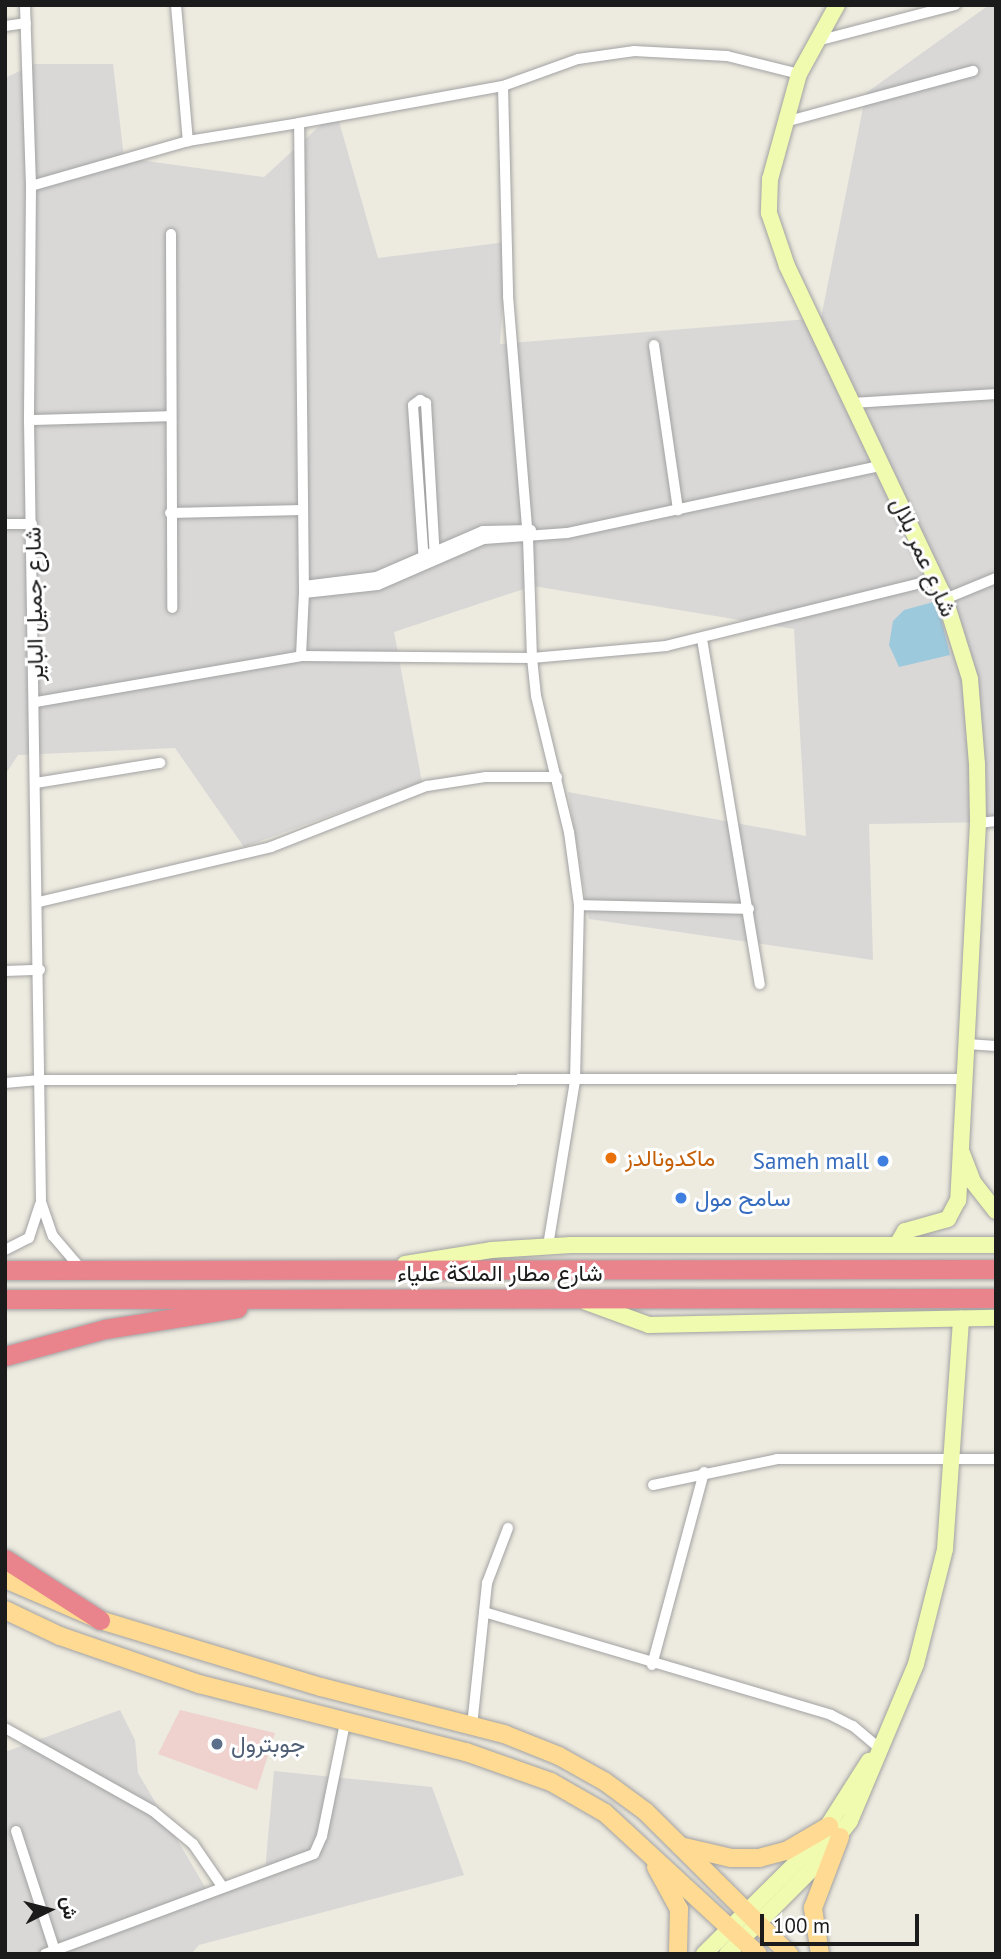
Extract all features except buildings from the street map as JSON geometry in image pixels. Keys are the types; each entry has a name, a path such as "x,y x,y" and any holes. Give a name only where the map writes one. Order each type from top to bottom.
{"highway":[{"name":"شارع مطار الملكة علياء","path":"5,1270 996,1269"},
{"name":"شارع مطار الملكة علياء","path":"5,1299 570,1297 886,1309 996,1298"},
{"path":"5,1356 132,1324 307,1298"},
{"path":"5,1559 100,1620"}],"main road":[{"path":"5,1579 100,1620 321,1687 532,1744 582,1767 646,1812 679,1845 744,1927 758,1954"},
{"path":"5,1610 60,1636 199,1684 466,1752 551,1782 605,1813 744,1927 789,1954"},
{"path":"679,1845 731,1858 759,1858 786,1851 834,1832"},
{"path":"820,1954 813,1908 834,1832"},
{"path":"646,1849 679,1909 678,1954"}],"street":[{"name":"شارع جميل الباير","path":"5,1250 29,1238 41,1202 36,702 29,420 31,186 24,5"},
{"path":"176,5 188,141"},
{"name":"شارع عمر بلال","path":"836,5 799,74 770,178 769,213 787,266 945,599 970,679 978,822 966,1079 955,1211 944,1222 905,1231 898,1243"},
{"path":"817,41 955,5"},
{"path":"5,26 26,23"},
{"path":"31,186 188,141 503,86 578,59 635,51 727,56 799,74"},
{"path":"785,122 973,71"},
{"path":"503,86 508,296 528,533 531,658 536,696 557,777 579,905 576,1081 548,1246"},
{"path":"299,123 304,590 301,656"},
{"path":"171,234 172,608"},
{"path":"654,345 678,510"},
{"path":"853,403 996,394"},
{"path":"424,559 414,405 421,400 426,403 435,554"},
{"path":"29,420 172,416"},
{"path":"415,428 428,426"},
{"path":"304,590 376,578 484,538 544,534 678,510 883,465"},
{"path":"170,513 303,510"},
{"path":"5,524 32,524"},
{"path":"945,599 996,578"},
{"path":"36,702 301,656 531,658 702,639 937,579"},
{"path":"702,639 750,909 760,984"},
{"path":"36,783 160,763"},
{"path":"39,902 271,847 427,786 486,777 557,777"},
{"path":"978,822 996,821"},
{"path":"579,905 750,909"},
{"path":"5,971 40,970"},
{"path":"967,1044 996,1046"},
{"path":"5,1083 41,1080 966,1079"},
{"name":"شارع عمر بلال","path":"961,1147 968,1174 996,1211"},
{"name":"شارع جميل الباير","path":"41,1202 53,1236 82,1270"},
{"path":"383,1269 455,1255 548,1246 898,1243 996,1245"},
{"path":"570,1297 649,1325 886,1309 961,1319 996,1318"},
{"path":"727,1954 744,1927 860,1804 916,1664 938,1588 952,1462 961,1319"},
{"path":"653,1485 777,1458 952,1462 996,1459"},
{"path":"652,1665 704,1472"},
{"path":"471,1726 490,1568 508,1528"},
{"path":"484,1612 652,1665 831,1715 853,1726 880,1749"},
{"path":"16,1831 50,1952 314,1854 322,1836 345,1723"},
{"path":"5,1728 153,1811 193,1844 222,1886"},
{"path":"704,1954 744,1927"}],"shaded area":[{"path":"989,5 996,5 996,822 869,824 873,960 589,919 568,792 806,836 794,629 533,586 394,632 422,782 244,847 175,748 18,755 5,775 5,78 35,64 113,64 124,158 264,177 336,111 378,258 507,242 500,344 821,318 866,93"},
{"path":"120,1710 135,1740 138,1773 208,1892 265,1871 274,1771 432,1787 464,1875 199,1945 191,1954 5,1954 5,1752"},
{"name":"جوبترول","path":"180,1710 275,1733 257,1790 158,1754"}],"water":[{"path":"937,601 950,655 899,667 889,645 893,621 904,610"}],"place":[{"name":"ماكدونالدز","path":"611,1158"},
{"name":"Sameh mall","path":"883,1161"},
{"name":"سامح مول","path":"681,1198"},
{"name":"جوبترول","path":"217,1744"}]}
